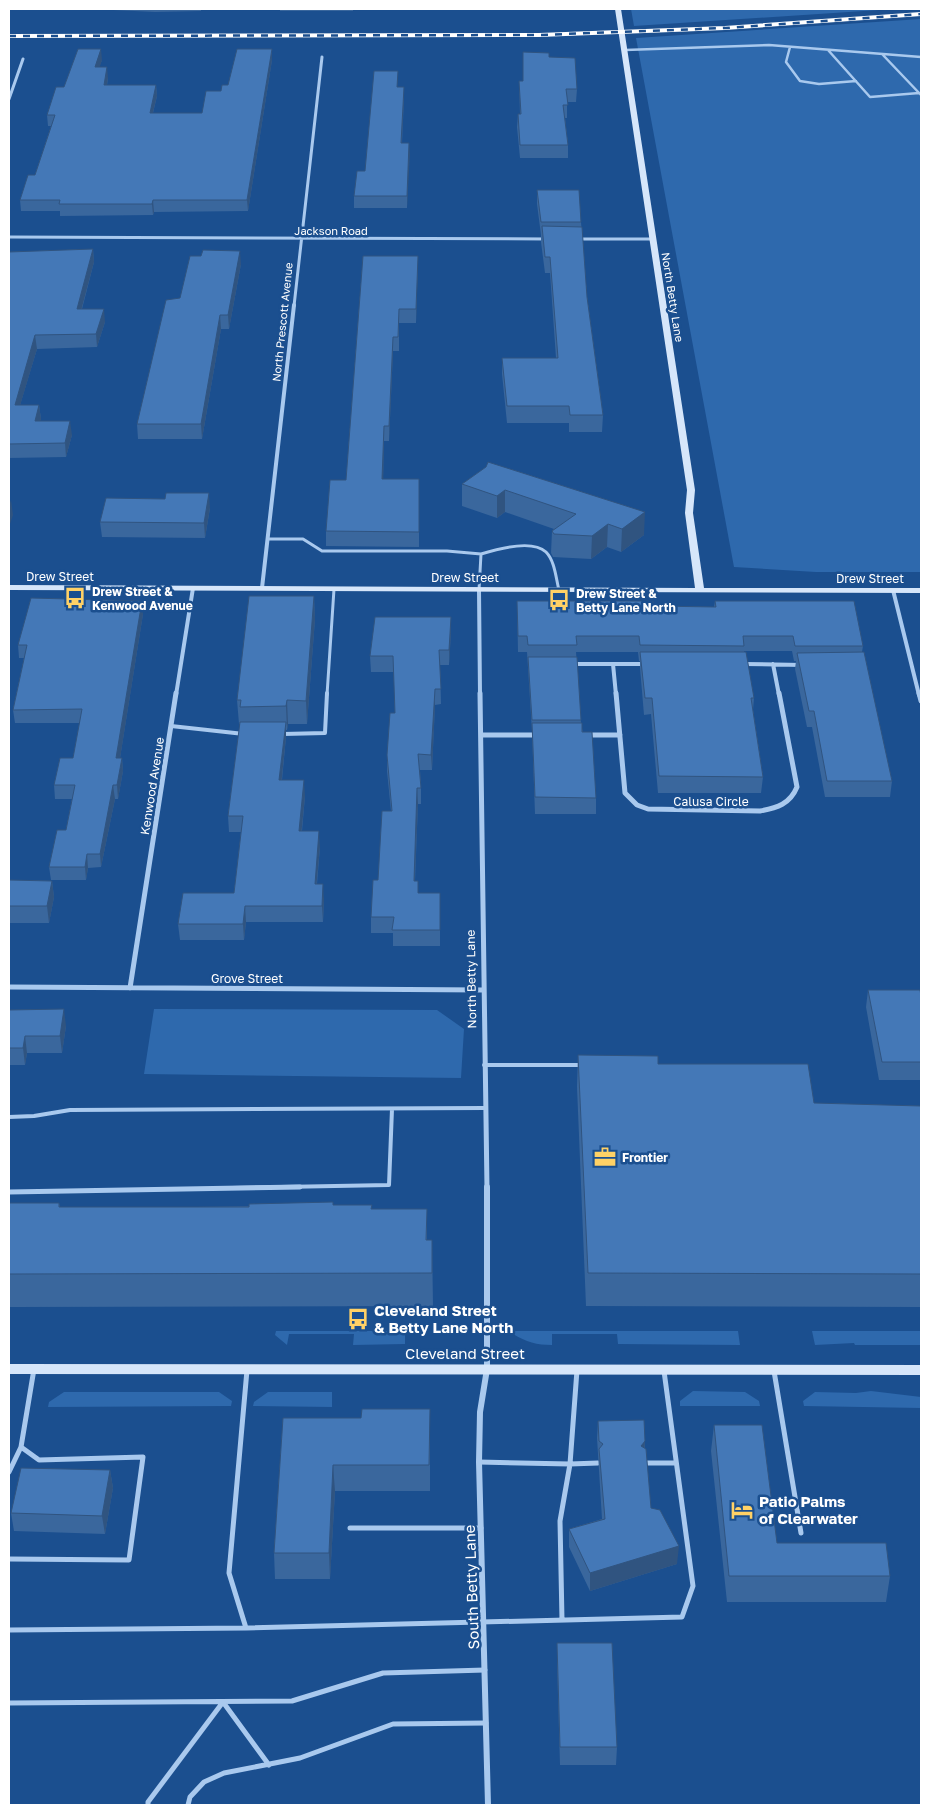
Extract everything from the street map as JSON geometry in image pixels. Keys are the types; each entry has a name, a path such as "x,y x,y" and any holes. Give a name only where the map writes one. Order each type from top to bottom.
{"street":[{"name":"North Betty Lane","path":"618,9 691,490 689,513 700,590"},
{"name":"North Prescott Avenue","path":"262,588 300,238 322,57"},
{"path":"9,99 23,59"},
{"name":"Jackson Road","path":"9,237 554,239"},
{"path":"573,239 653,239"},
{"name":"Drew Street","path":"9,588 921,590"},
{"name":"Kenwood Avenue","path":"130,988 193,588"},
{"name":"North Betty Lane","path":"479,590 488,1300 487,1369"},
{"path":"893,590 921,701"},
{"path":"564,664 653,664"},
{"name":"Calusa Circle","path":"613,664 625,793 637,804 648,809 760,811 780,806 794,797 796,787 773,664"},
{"path":"733,664 812,664"},
{"path":"481,735 546,735"},
{"path":"582,735 620,735"},
{"name":"Grove Street","path":"9,987 484,990"},
{"name":"Cleveland Street","path":"9,1369 921,1370"},
{"name":"South Betty Lane","path":"487,1369 480,1406 479,1462 485,1621 488,1805"}],"lane":[{"path":"625,50 740,45 921,57"},
{"path":"790,47 786,62 800,81 819,84 856,81"},
{"path":"828,50 870,96 920,94"},
{"path":"882,54 920,94"},
{"path":"268,539 303,539 311,542 322,551 447,551 481,554 504,546 534,547 546,552 552,563 559,590"},
{"path":"479,590 481,554"},
{"path":"275,735 325,733 334,589"},
{"path":"171,726 245,734"},
{"path":"484,1065 584,1065"},
{"path":"9,1117 34,1116 70,1110 218,1111 485,1108"},
{"path":"9,1192 389,1185 392,1109"},
{"path":"9,1472 21,1447 34,1370"},
{"path":"246,1628 229,1573 247,1370"},
{"path":"562,1620 560,1521 570,1464 577,1370"},
{"path":"9,1630 246,1628 682,1617 693,1586 664,1371"},
{"path":"774,1371 801,1533"},
{"path":"9,1559 130,1560 143,1457 38,1460 21,1447"},
{"path":"479,1462 598,1463"},
{"path":"644,1463 676,1463"},
{"path":"350,1528 481,1528"},
{"path":"9,1703 292,1701 383,1673 486,1670"},
{"path":"223,1702 269,1765"},
{"path":"148,1805 148,1802 223,1702"},
{"path":"188,1805 190,1798 204,1782 224,1773 300,1758 393,1724 486,1723"}],"shaded area":[{"path":"631,9 894,9 634,26"},
{"path":"921,19 921,572 816,572 734,567 636,38"},
{"path":"154,1009 437,1010 464,1029 461,1078 144,1074"},
{"path":"276,1331 403,1331 405,1332 405,1344 353,1345 354,1334 289,1334 287,1345 275,1335"},
{"path":"515,1331 738,1331 740,1345 618,1344 617,1334 552,1334 552,1345 547,1345 522,1339 513,1334"},
{"path":"812,1331 921,1331 921,1345 855,1345 854,1343 815,1345"},
{"path":"693,1391 745,1392 759,1401 760,1406 680,1406 680,1401"},
{"path":"871,1391 921,1397 921,1408 804,1406 803,1401 815,1392 856,1393"},
{"path":"64,1392 219,1392 232,1401 231,1406 48,1407 49,1402"},
{"path":"268,1392 332,1392 332,1407 253,1406 254,1402"}],"building":[{"path":"78,49 101,49 95,67 107,67 104,85 156,85 150,113 202,113 206,91 221,91 222,85 228,85 237,49 272,49 247,200 153,200 152,204 59,204 60,200 20,200 28,175 35,175 55,115 47,115 56,87 64,87"},
{"path":"523,52 549,53 549,57 575,58 577,89 566,89 568,105 563,105 568,145 520,145 518,114 521,114 519,81 523,81"},
{"path":"374,71 398,71 397,87 404,87 401,143 409,143 407,196 354,196 357,171 365,171"},
{"path":"537,190 579,190 581,222 541,222"},
{"path":"542,226 582,227 587,297 603,415 570,415 569,406 507,406 502,358 558,358 550,257 545,257"},
{"path":"93,249 77,309 104,309 96,334 35,335 15,405 39,405 35,421 70,421 65,443 9,444 9,252"},
{"path":"203,250 240,251 228,315 220,315 201,424 137,424 166,300 180,298 190,256 201,256"},
{"path":"363,256 418,256 416,309 399,309 398,337 393,337 389,426 384,426 382,479 419,479 419,532 326,531 330,480 346,480"},
{"path":"488,462 645,512 622,529 608,524 592,536 554,534 552,531 576,514 505,490 497,496 462,484 486,467"},
{"path":"166,493 209,493 204,523 100,522 106,498 165,499"},
{"path":"249,596 314,596 306,701 287,700 286,706 240,707 241,700 237,700"},
{"path":"31,598 142,601 116,758 122,758 117,785 113,785 100,854 87,854 85,867 49,867 57,830 66,830 75,785 54,785 60,758 73,758 82,709 13,710 27,645 18,645"},
{"path":"517,601 653,601 654,606 716,607 715,601 854,601 863,646 795,646 793,636 743,636 744,646 640,645 639,636 576,636 577,645 528,645 527,636 518,636"},
{"path":"375,617 451,617 449,650 439,650 441,689 435,689 431,755 418,754 421,788 417,788 414,881 418,881 418,893 440,893 440,930 392,930 394,917 371,917 373,880 378,880 382,811 392,811 387,755 390,713 395,713 393,656 370,656"},
{"path":"640,652 746,652 754,698 751,698 763,777 659,776 652,698 645,698"},
{"path":"864,652 892,781 827,781 814,711 809,711 797,653"},
{"path":"528,657 577,657 581,720 532,720"},
{"path":"240,722 286,722 279,780 304,780 299,831 319,831 315,884 323,884 322,906 245,906 243,924 178,924 183,893 234,893 243,816 228,816"},
{"path":"532,723 582,723 582,732 592,732 596,798 535,797"},
{"path":"9,880 52,881 47,906 9,906"},
{"path":"868,990 920,990 921,1062 882,1062"},
{"path":"64,1009 60,1036 25,1036 23,1048 9,1048 9,1010"},
{"path":"578,1055 658,1056 658,1064 808,1064 814,1103 921,1106 921,1274 588,1273"},
{"path":"333,1202 333,1205 372,1205 371,1209 427,1209 426,1240 432,1240 432,1273 9,1274 9,1203 59,1203 59,1207 249,1207 249,1204"},
{"path":"362,1409 430,1409 429,1465 333,1465 329,1553 274,1553 283,1418 361,1418"},
{"path":"644,1420 645,1441 641,1446 646,1449 651,1508 660,1510 679,1546 590,1573 569,1529 605,1519 599,1449 603,1444 599,1441 598,1421"},
{"path":"714,1425 762,1425 777,1543 886,1543 890,1576 729,1576"},
{"path":"21,1468 110,1470 102,1516 11,1513"},
{"path":"557,1643 612,1643 617,1747 560,1747"}],"railway":[{"path":"9,36 539,35 725,28 921,14"}],"place":[{"name":"Drew Street & Kenwood Avenue","path":"75,598"},
{"name":"Drew Street & Betty Lane North","path":"559,600"},
{"name":"Frontier","path":"605,1157"},
{"name":"Cleveland Street & Betty Lane North","path":"358,1319"},
{"name":"Patio Palms of Clearwater","path":"742,1510"}]}
